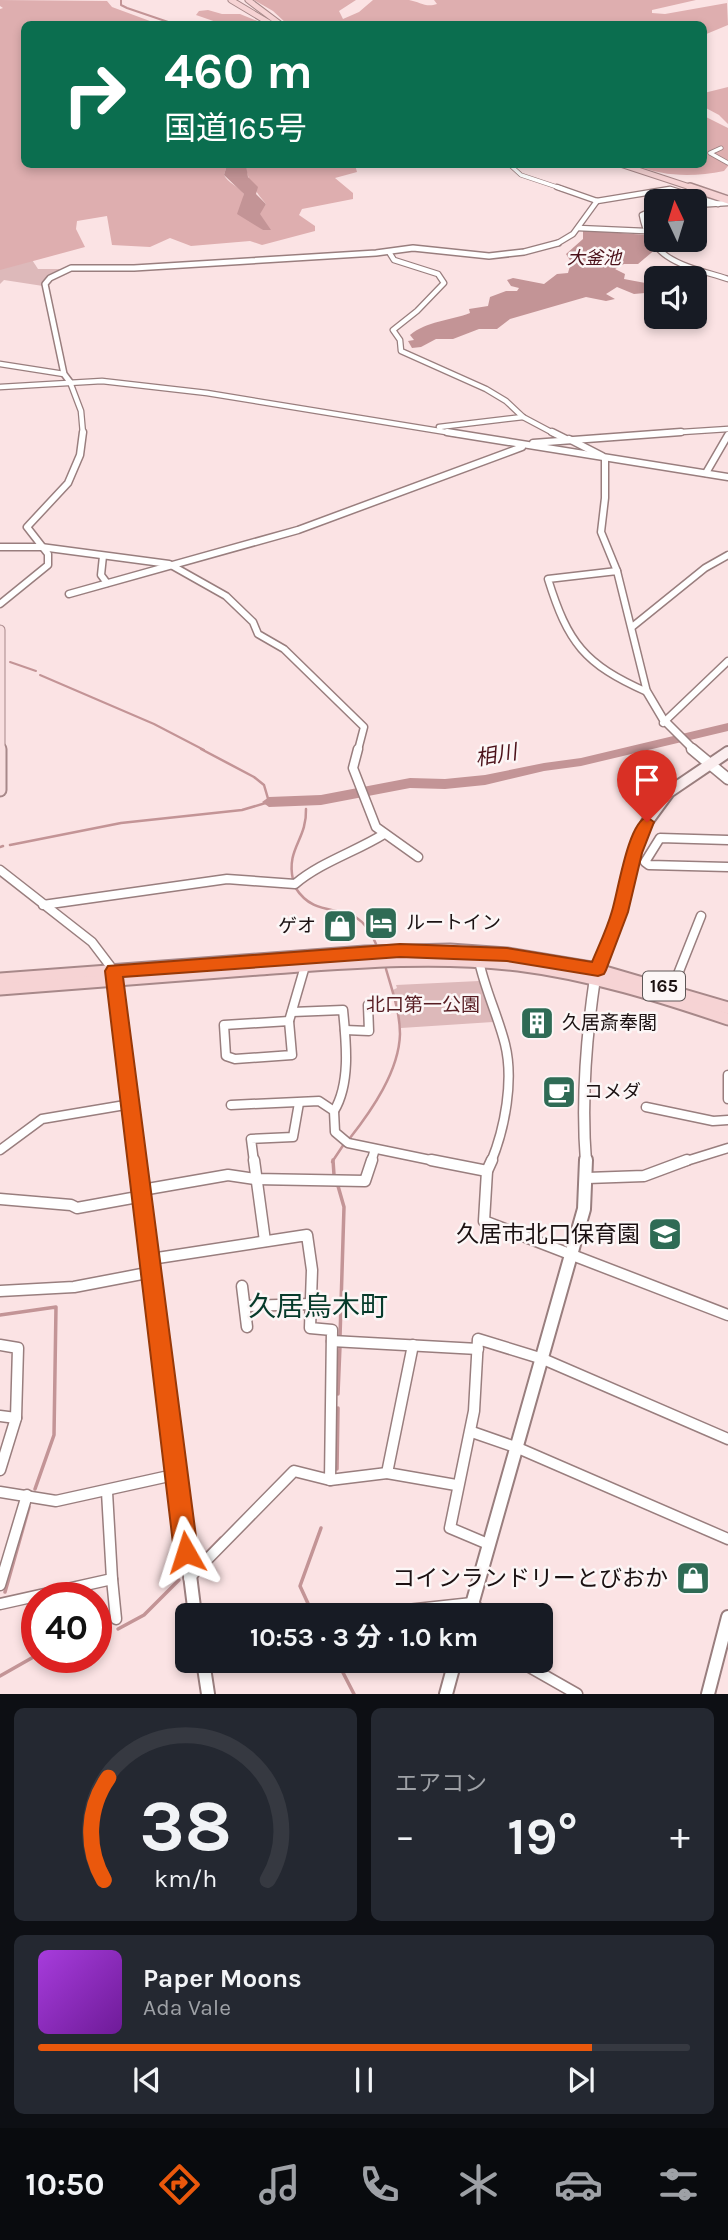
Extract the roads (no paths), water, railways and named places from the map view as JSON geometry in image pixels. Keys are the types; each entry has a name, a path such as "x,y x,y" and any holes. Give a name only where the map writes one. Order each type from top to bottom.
{"highway":[{"path":"231,0 266,21"},
{"path":"242,0 274,21"},
{"path":"248,0 275,21"},
{"path":"633,168 728,201"},
{"name":"165","path":"0,989 115,975 400,951 507,954 672,989 728,1009"},
{"name":"165","path":"0,979 384,960 479,961 597,974 728,1019"}],"main road":[{"path":"0,630 0,790"},
{"path":"597,974 620,912 634,853 647,822 669,792 728,752"}],"street":[{"path":"721,148 710,153 728,163"},
{"path":"513,168 518,174 597,201 673,189 718,204"},
{"path":"0,604 6,603 17,589 45,570 49,558 27,530 28,524 64,489 85,442 78,399 64,374 45,284 50,278 66,269 134,268 422,248 489,256 524,252 570,237 597,201"},
{"path":"707,204 728,201"},
{"path":"578,228 644,232"},
{"path":"389,251 394,260 438,274 444,283 417,311 394,328 401,351 486,389 506,401 523,417 605,458"},
{"path":"663,252 670,261 728,279"},
{"path":"0,365 64,374"},
{"path":"0,387 102,381 206,393 728,477"},
{"path":"418,428 456,427 523,417"},
{"path":"69,594 298,530 527,445 568,439 728,429"},
{"path":"706,473 728,435"},
{"path":"605,458 605,498 601,532 617,571 647,692 663,723 728,779"},
{"path":"0,547 41,547 171,565 226,596 253,622 258,634 284,649 364,727 353,768 376,827 418,857"},
{"path":"632,627 705,568 728,555"},
{"path":"103,556 101,575 107,583"},
{"path":"617,571 548,579 567,631 583,650 618,680 647,692"},
{"path":"663,723 694,692 700,682 728,661"},
{"path":"43,905 227,879 295,884 310,871 359,850 384,834"},
{"path":"728,839 660,838 645,862 649,865 728,867"},
{"path":"0,870 92,942 115,975 193,1603"},
{"path":"672,989 701,916"},
{"path":"479,961 486,992 505,1044 508,1068 504,1112 487,1171 484,1221 728,1315"},
{"path":"305,966 290,1016 292,1055 236,1059 226,1056 225,1025 290,1016 343,1010 345,1030 340,1104 334,1111 335,1132 338,1136 348,1143 487,1171"},
{"path":"472,1603 584,1209 587,1178 582,1110 589,1040 588,1024 597,974"},
{"path":"345,1030 369,1031 368,1005"},
{"path":"728,1075 728,1100"},
{"path":"232,1105 319,1101 334,1111"},
{"path":"265,1241 251,1139 293,1137 299,1103"},
{"path":"0,1150 42,1119 131,1104"},
{"path":"646,1107 713,1121 728,1120"},
{"path":"587,1178 650,1175 703,1154 728,1148"},
{"path":"0,1199 71,1205 76,1208 228,1175 256,1179 366,1181 375,1149"},
{"path":"0,1291 74,1287 152,1265 307,1235 312,1270 310,1328 332,1330 330,1480"},
{"path":"242,1286 247,1327"},
{"path":"244,1306 311,1304"},
{"path":"488,1544 450,1528 456,1485 472,1432 478,1339 542,1359 728,1438"},
{"path":"332,1341 478,1349"},
{"path":"0,1345 18,1348 16,1418 0,1470"},
{"path":"387,1473 413,1345"},
{"path":"0,1416 16,1418"},
{"path":"472,1432 518,1448 728,1539"},
{"path":"188,1578 294,1471 330,1480 387,1473 456,1485"},
{"path":"0,1492 56,1501 107,1492 178,1474"},
{"path":"107,1492 116,1619"},
{"path":"1,1578 27,1496"},
{"path":"0,1604 112,1579"},
{"path":"708,1694 728,1617"},
{"path":"205,1673 208,1694"},
{"path":"446,1694 452,1673"},
{"path":"540,1673 577,1694"}],"water":[{"path":"226,168 246,168 248,177 258,187 256,194 266,204 260,214 271,230 263,230 237,214 244,194 224,175"},
{"name":"大釜池","path":"583,230 644,235 644,252 652,252 638,264 624,264 615,269 625,274 624,279 644,283 644,293 634,294 617,287 606,294 615,299 606,301 586,297 510,319 497,329 479,329 453,339 436,339 421,347 412,348 408,341 414,340 410,335 417,330 470,313 469,309 488,306 490,297 506,291 517,291 519,288 511,286 507,280 513,278 544,284 557,274 568,273 571,262 566,254 583,239"}],"waterway":[{"path":"121,0 121,5 127,8 165,21"},
{"path":"10,662 36,671"},
{"path":"40,675 154,724 204,750"},
{"name":"相川","path":"269,802 321,800 410,783 445,784 485,780 581,762 728,727"},
{"path":"10,845 121,823 242,810 269,802 264,785 254,777 201,749"},
{"path":"293,880 292,860 303,829 306,809"},
{"path":"295,887 305,899 315,905 358,919 368,928 376,944"},
{"path":"350,1138 390,1076 398,1048 399,1018 386,969"},
{"path":"333,1160 344,1144"},
{"path":"333,1160 334,1175"},
{"path":"338,1186 344,1207 340,1337"},
{"path":"0,1315 56,1307 54,1435 35,1489"},
{"path":"338,1394 340,1346"},
{"path":"337,1469 338,1408"},
{"path":"5,1592 29,1507"},
{"path":"308,1603 300,1586 321,1528"},
{"path":"195,1565 221,1538"},
{"path":"118,1629 144,1615 179,1580"},
{"path":"0,1676 21,1664"},
{"path":"343,1673 354,1694"}],"place":[{"name":"ルートイン","path":"381,923"},
{"name":"ゲオ","path":"340,926"},
{"name":"久居斎奉閣","path":"537,1023"},
{"name":"コメダ","path":"559,1092"},
{"name":"久居市北口保育園","path":"665,1234"},
{"name":"コインランドリーとびおか","path":"693,1578"}],"district":[{"name":"久居烏木町","path":"318,1306"}],"park label":[{"name":"北口第一公園","path":"423,1005"}]}
